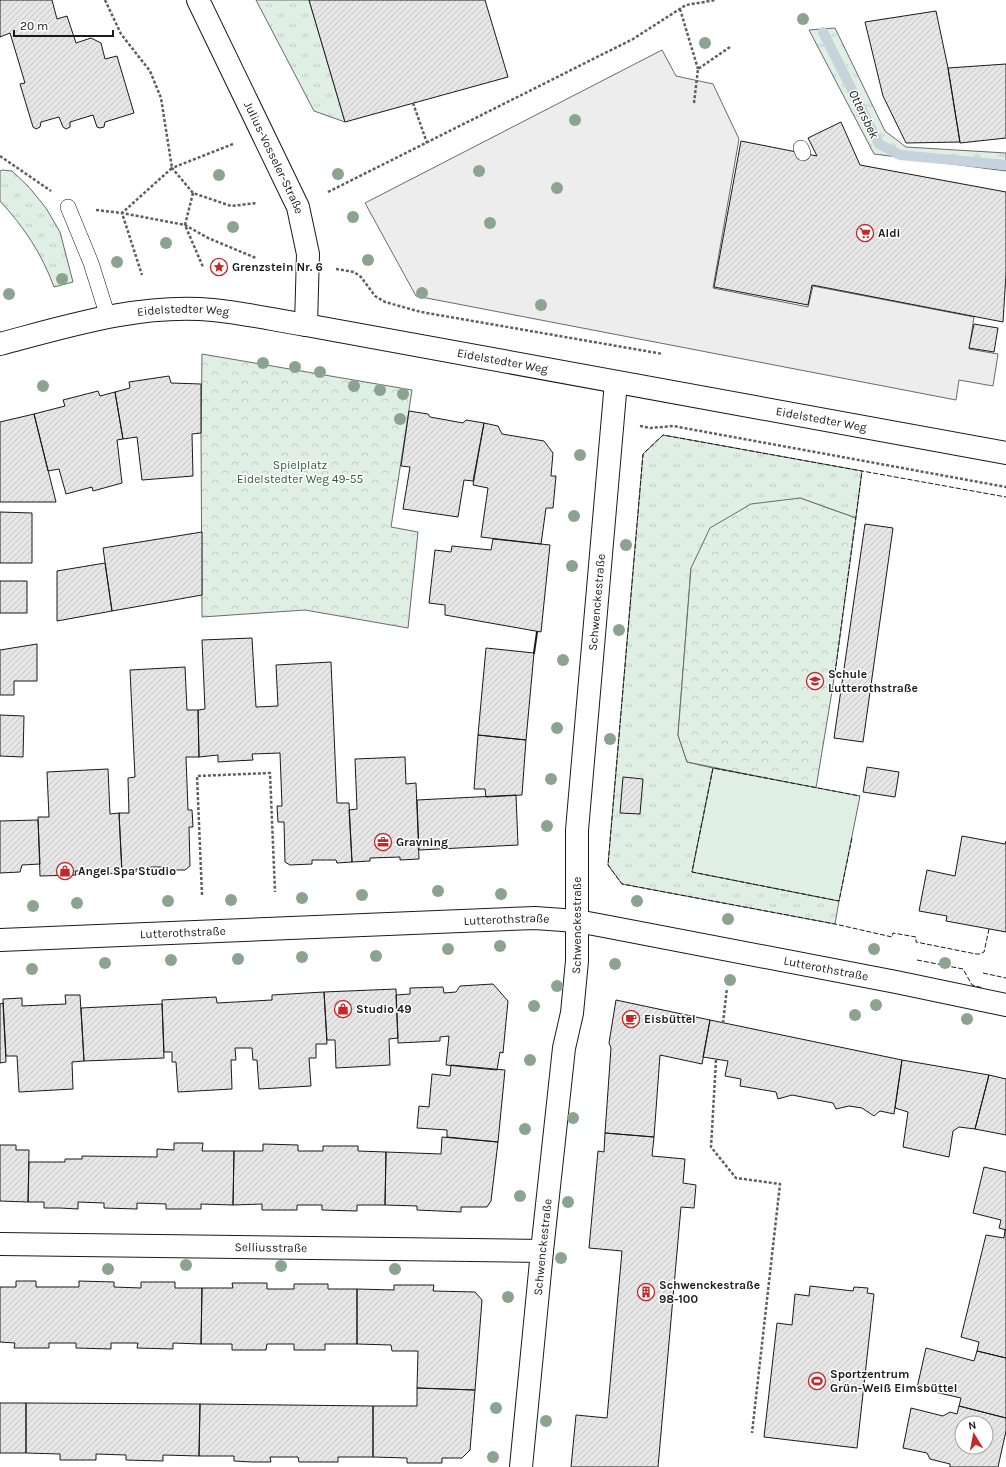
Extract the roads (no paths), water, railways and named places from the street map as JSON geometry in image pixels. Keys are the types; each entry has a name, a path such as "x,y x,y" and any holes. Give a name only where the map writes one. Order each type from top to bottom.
{"street":[{"name":"Julius-Vosseler-Straße","path":"198,0 298,207 308,254 306,325"},
{"name":"Eidelstedter Weg","path":"0,344 108,317 142,312 171,310 212,310 306,325 1006,453"},
{"name":"Schwenckestraße","path":"521,1467 564,1048 572,1013 577,961 577,830 616,382"},
{"name":"Lutterothstraße","path":"0,940 535,918 578,921 896,982 1006,1005"},
{"name":"Selliusstraße","path":"0,1244 542,1251"}],"lane":[{"path":"68,207 91,263 108,317"}],"waterway":[{"name":"Ottersbek","path":"823,32 879,144 900,155 1006,165"}],"place":[{"name":"Aldi","path":"865,233"},
{"name":"Grenzstein Nr. 6","path":"219,267"},
{"name":"Schule Lutterothstraße","path":"815,681"},
{"name":"Gravning","path":"383,842"},
{"name":"Angel Spa Studio","path":"65,871"},
{"name":"Studio 49","path":"343,1009"},
{"name":"Eisbüttel","path":"631,1019"},
{"name":"Schwenckestraße 98-100","path":"646,1292"},
{"name":"Sportzentrum Grün-Weiß Eimsbüttel","path":"817,1381"}],"park label":[{"name":"Spielplatz Eidelstedter Weg 49-55","path":"300,472"}]}
